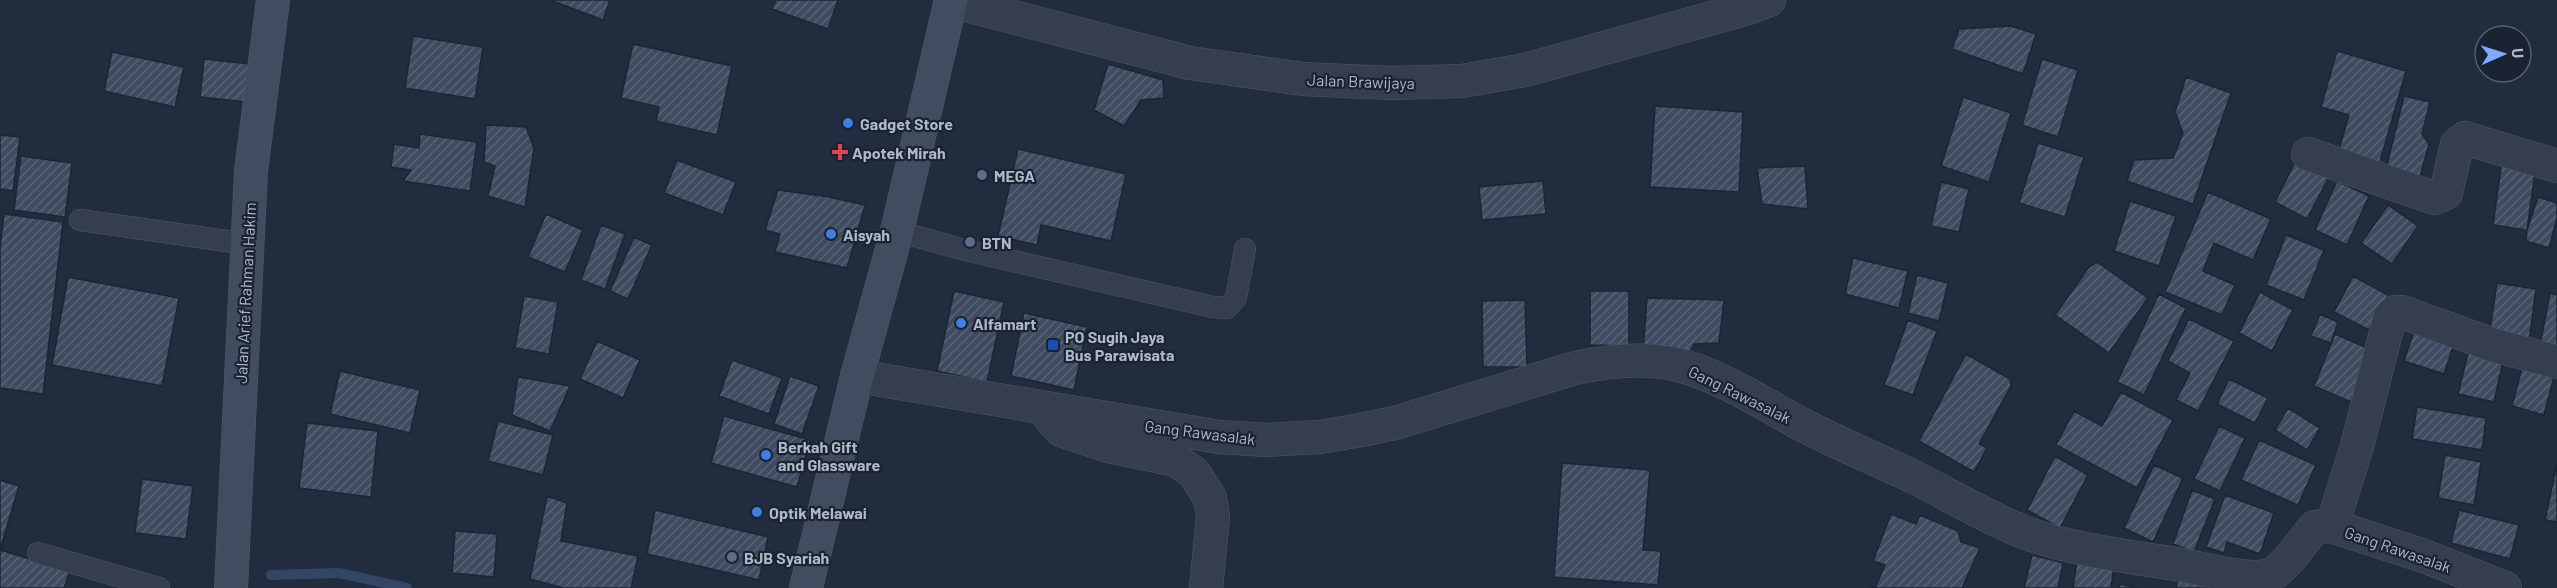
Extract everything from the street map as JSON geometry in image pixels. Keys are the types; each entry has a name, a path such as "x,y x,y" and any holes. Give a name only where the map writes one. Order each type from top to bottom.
{"main road":[{"name":"Jalan Arief Rahman Hakim","path":"231,588 251,171 273,0"},
{"path":"806,588 857,376 897,231 951,1"}],"street":[{"name":"Jalan Brawijaya","path":"951,1 1190,63 1303,79 1389,83 1462,81 1525,70 1749,8 1769,0"},
{"path":"2308,154 2434,198 2446,193 2457,144 2465,138 2557,166"},
{"path":"2332,526 2357,446 2390,317 2395,312 2402,312 2493,345 2557,362"},
{"name":"Gang Rawasalak","path":"857,376 1220,437 1267,440 1320,437 1395,423 1575,368 1603,362 1650,361 1695,370 1830,440 1881,461 1981,512 2027,533 2061,543 2179,565 2260,576 2270,575 2278,570 2315,527 2332,526 2424,556 2505,588"},
{"path":"1039,407 1061,430 1109,446 1176,460 1194,473 1210,498 1213,518 1206,588"}],"lane":[{"path":"80,220 247,244"},
{"path":"897,231 961,249 1213,307 1227,308 1236,298 1245,249"},
{"path":"38,553 159,588"}],"building":[{"path":"550,0 610,0 603,20"},
{"path":"776,0 838,0 828,29 772,9"},
{"path":"2011,26 2036,34 2023,74 1952,49 1959,29"},
{"path":"413,36 483,47 475,99 405,88"},
{"path":"633,44 732,66 717,135 656,121 659,107 621,98"},
{"path":"2337,51 2406,71 2379,165 2338,153 2349,115 2321,107"},
{"path":"112,52 184,67 175,107 104,91"},
{"path":"204,59 270,66 266,104 200,97"},
{"path":"2042,59 2078,70 2058,137 2022,125"},
{"path":"1108,64 1163,80 1164,98 1141,100 1124,126 1094,110"},
{"path":"2186,77 2231,93 2193,204 2127,181 2134,160 2173,158 2183,133 2175,112"},
{"path":"2404,96 2430,102 2422,134 2429,144 2420,177 2386,169"},
{"path":"1963,97 2011,113 1989,182 1941,166"},
{"path":"1655,106 1743,112 1739,192 1650,187"},
{"path":"486,125 526,127 534,148 525,207 488,196 495,166 484,162"},
{"path":"420,134 477,142 470,191 403,181 411,170 391,167 394,144 419,148"},
{"path":"0,135 20,137 13,191 0,189"},
{"path":"2038,143 2084,157 2065,217 2019,203"},
{"path":"1018,149 1126,174 1111,241 1041,225 1037,245 998,236"},
{"path":"21,156 72,163 65,217 14,210"},
{"path":"2297,158 2330,175 2307,219 2275,202"},
{"path":"677,160 736,182 723,215 664,193"},
{"path":"2502,161 2536,165 2527,230 2493,225"},
{"path":"1805,166 1808,209 1762,204 1757,168"},
{"path":"1543,181 1546,214 1482,220 1479,187"},
{"path":"2337,181 2369,196 2347,245 2315,230"},
{"path":"1941,182 1969,189 1959,232 1931,226"},
{"path":"778,190 865,205 847,268 775,252 780,234 765,230"},
{"path":"2208,192 2271,219 2253,260 2214,243 2203,271 2235,285 2222,315 2165,292"},
{"path":"2538,197 2557,203 2557,218 2549,248 2526,241 2527,230"},
{"path":"2130,201 2176,216 2159,266 2114,251"},
{"path":"2388,205 2418,226 2392,264 2361,243"},
{"path":"4,214 63,222 43,394 0,388 0,248"},
{"path":"546,214 583,230 565,272 528,257"},
{"path":"601,225 625,234 605,289 581,280"},
{"path":"2286,235 2324,250 2304,300 2266,285"},
{"path":"634,237 652,245 628,299 610,291"},
{"path":"1853,258 1908,271 1899,308 1845,294"},
{"path":"2097,262 2148,298 2109,353 2055,315 2089,267"},
{"path":"1917,275 1948,283 1939,321 1908,313"},
{"path":"2353,276 2388,295 2369,330 2334,312"},
{"path":"68,277 179,298 162,386 52,365"},
{"path":"2497,283 2536,289 2529,342 2489,336"},
{"path":"954,291 1004,302 987,382 937,371"},
{"path":"1590,291 1629,291 1629,346 1590,345"},
{"path":"2260,292 2293,310 2272,351 2239,333"},
{"path":"2550,293 2557,295 2557,355 2539,351"},
{"path":"2159,294 2186,308 2144,395 2117,382"},
{"path":"524,296 558,302 549,354 515,348"},
{"path":"1647,298 1724,300 1719,343 1694,344 1689,354 1643,352"},
{"path":"1525,300 1527,367 1483,367 1482,301"},
{"path":"1024,313 1087,327 1074,390 1011,376"},
{"path":"2320,314 2338,322 2331,343 2311,336"},
{"path":"2189,319 2234,341 2198,411 2176,400 2190,373 2168,361"},
{"path":"1908,320 1937,331 1913,395 1884,385"},
{"path":"2416,325 2456,338 2444,374 2404,361"},
{"path":"2335,334 2372,350 2351,402 2314,386"},
{"path":"597,341 640,360 623,398 580,379"},
{"path":"2469,349 2504,357 2494,402 2458,394"},
{"path":"1966,354 2010,379 2011,386 1979,444 1987,448 1974,472 1919,441"},
{"path":"732,360 782,378 769,414 719,396"},
{"path":"2523,364 2555,372 2544,415 2512,406"},
{"path":"340,371 420,390 410,433 330,414"},
{"path":"790,376 819,386 802,434 774,424"},
{"path":"518,377 570,386 550,431 512,415"},
{"path":"2229,379 2268,398 2255,423 2217,404"},
{"path":"2121,392 2173,420 2137,488 2056,445 2074,411 2102,426"},
{"path":"2417,407 2486,418 2482,450 2412,439"},
{"path":"2288,408 2320,428 2307,450 2275,430"},
{"path":"724,416 810,440 797,487 711,463"},
{"path":"498,421 553,435 543,475 488,461"},
{"path":"307,423 378,431 371,497 299,488"},
{"path":"2219,426 2245,438 2220,491 2194,479"},
{"path":"2259,440 2316,465 2298,505 2241,480"},
{"path":"2445,455 2481,462 2474,505 2438,498"},
{"path":"2055,456 2088,475 2060,528 2027,510"},
{"path":"1562,463 1650,470 1643,550 1661,551 1658,585 1554,577"},
{"path":"2557,464 2557,522 2545,520"},
{"path":"2154,465 2183,478 2153,542 2124,528"},
{"path":"142,479 193,486 186,539 135,533"},
{"path":"0,480 19,486 0,550"},
{"path":"2192,490 2215,499 2194,552 2173,544"},
{"path":"2225,495 2274,513 2260,554 2227,542 2224,553 2206,547"},
{"path":"547,496 567,503 561,541 638,556 631,588 564,588 530,579"},
{"path":"655,510 768,537 759,580 647,554"},
{"path":"2459,510 2519,525 2510,559 2451,543"},
{"path":"1891,514 1916,524 1920,515 1958,531 1961,542 1980,548 1962,588 1875,588 1885,565 1873,561"},
{"path":"455,531 497,534 494,577 452,573"},
{"path":"0,550 70,571 64,588 0,588"},
{"path":"2032,555 2063,563 2058,588 2024,588"},
{"path":"2077,561 2114,566 2111,588 2073,588"},
{"path":"2180,573 2219,588 2176,588"},
{"path":"2120,584 2138,588 2119,588"}],"waterway":[{"path":"271,575 339,573 407,588"}],"place":[{"name":"Gadget Store","path":"848,123"},
{"name":"Apotek Mirah","path":"840,152"},
{"name":"MEGA","path":"982,175"},
{"name":"Aisyah","path":"831,234"},
{"name":"BTN","path":"970,242"},
{"name":"Alfamart","path":"961,323"},
{"name":"PO Sugih Jaya Bus Parawisata","path":"1053,345"},
{"name":"Berkah Gift and Glassware","path":"766,455"},
{"name":"Optik Melawai","path":"757,512"},
{"name":"BJB Syariah","path":"732,557"}]}
